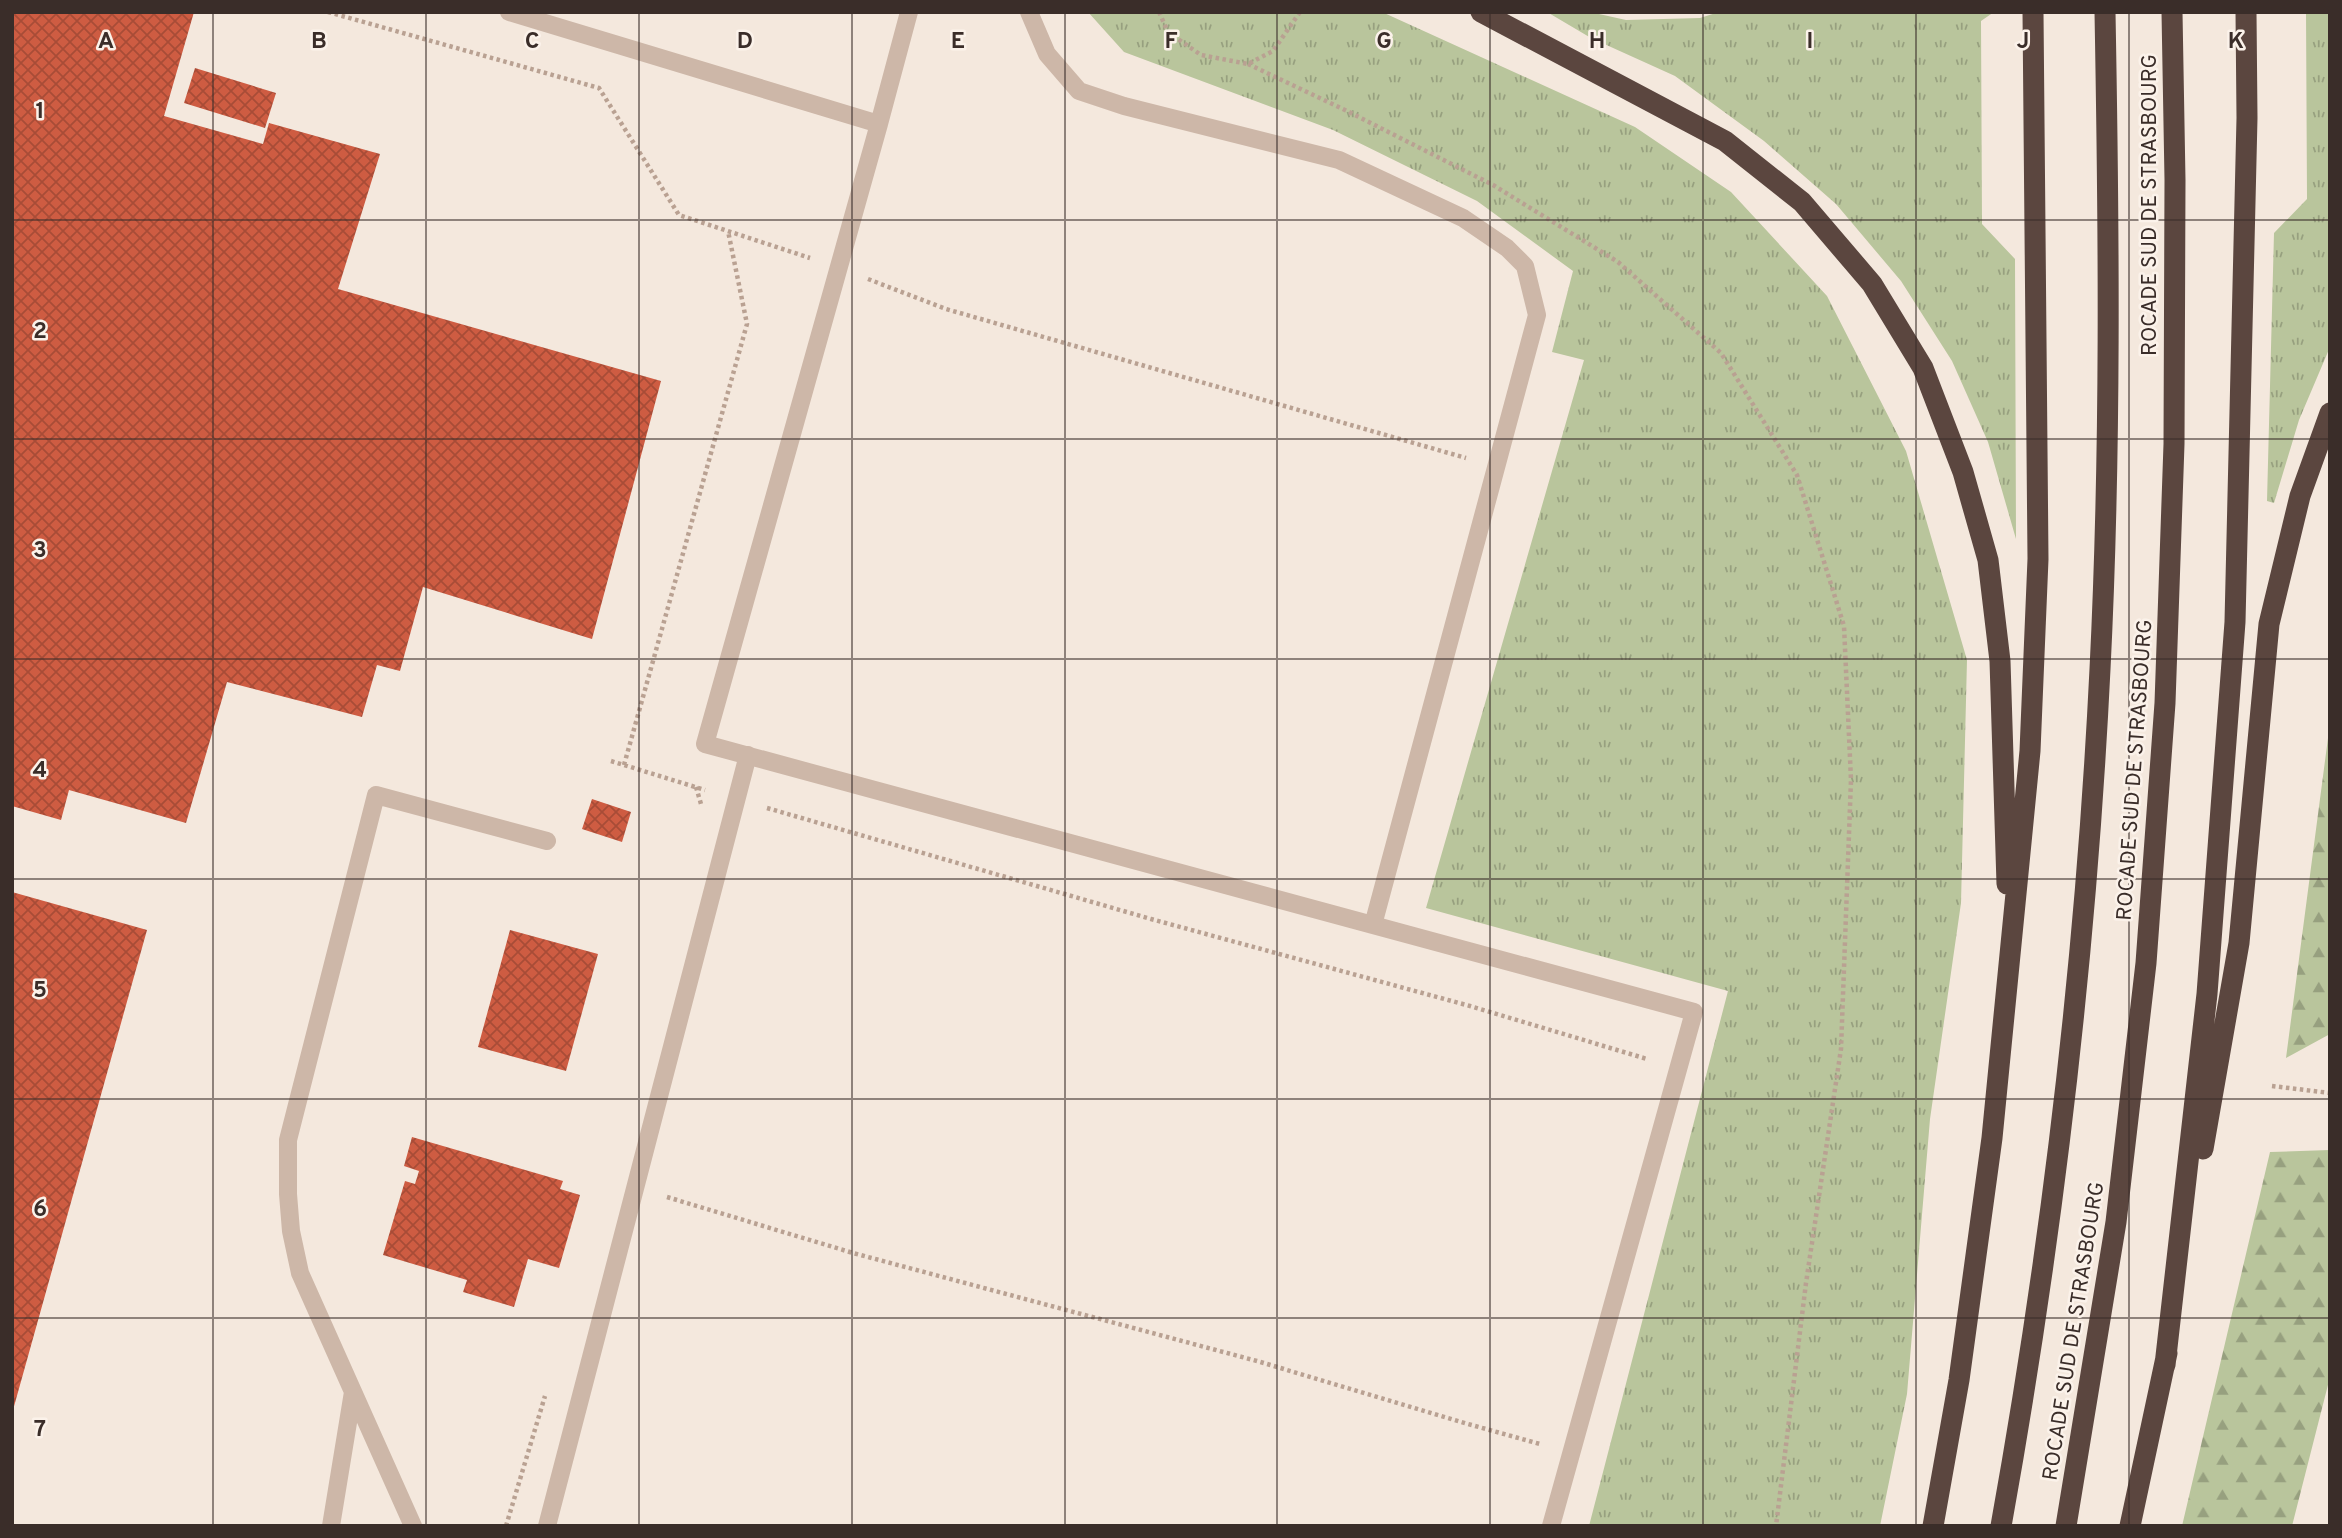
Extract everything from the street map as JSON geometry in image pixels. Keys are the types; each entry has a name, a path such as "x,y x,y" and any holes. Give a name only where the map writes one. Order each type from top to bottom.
{"highway":[{"path":"1481,12 1725,141 1802,202 1872,284 1923,368 1963,472 1988,560 2000,661 2010,954"},
{"path":"1933,1526 1959,1380 1990,1152 2030,751 2038,559 2033,12"},
{"name":"ROCADE SUD DE STRASBOURG","path":"2001,1526 2054,1188 2082,927 2100,669 2108,405 2105,12"},
{"name":"ROCADE SUD DE STRASBOURG","path":"2066,1526 2116,1222 2146,963 2165,703 2174,444 2175,180 2172,12"},
{"path":"2165,1365 2207,994 2235,622 2247,118 2246,12"},
{"path":"2130,1526 2165,1365 2239,943 2269,624 2300,496 2330,413"}],"lane":[{"path":"509,12 879,124"},
{"path":"909,12 705,744 1694,1012 1551,1526"},
{"path":"1029,12 1047,54 1079,91 1124,106 1339,160 1463,218 1507,248 1525,266 1537,315 1373,925"},
{"path":"547,1526 748,755"},
{"path":"412,1526 300,1273 291,1231 288,1140 376,795 547,841"},
{"path":"331,1526 353,1392"}],"path":[{"path":"328,12 599,88 679,215 839,267 946,309 1387,434 1474,460 1495,472"},
{"path":"361,21 364,12"},
{"path":"1159,12 1168,32 1201,55 1248,64 1336,105 1493,185 1618,262 1721,353 1797,475 1844,625 1851,780 1841,1049 1805,1283 1776,1526"},
{"path":"1248,64 1273,51 1300,12"},
{"path":"624,765 747,324 728,231"},
{"path":"611,761 1151,919 1470,1006 1678,1068"},
{"path":"2272,1086 2330,1093"},
{"path":"635,1187 853,1253 1232,1354 1572,1452"}],"green space":[{"path":"1088,12 1382,12 1635,127 1731,192 1827,296 1906,451 1967,660 1961,903 1930,1119 1907,1394 1880,1526 1589,1526 1728,991 1426,908 1584,360 1552,352 1573,271 1477,201 1333,130 1124,52"},
{"path":"1547,12 1590,12 1626,20 1700,18 1719,12 1994,12 1981,21 1982,224 2015,259 2016,539 1988,442 1952,361 1901,281 1836,204 1764,141 1675,76 1591,38"},
{"path":"2306,12 2330,12 2330,347 2299,420 2274,503 2267,501 2274,233 2307,199"},
{"path":"2330,730 2330,1034 2286,1058 2328,738"},
{"path":"2330,1150 2330,1377 2292,1526 2182,1526 2270,1152"}],"building":[{"path":"12,12 194,12 164,116 263,144 269,123 380,154 338,289 661,381 592,639 423,587 400,671 377,665 362,717 227,682 186,823 69,790 61,820 12,806"},
{"path":"195,68 276,93 265,128 184,103"},
{"path":"592,799 631,812 622,842 582,829"},
{"path":"12,892 147,930 13,1410 12,1410"},
{"path":"510,930 598,954 566,1071 478,1047"},
{"path":"412,1137 563,1181 560,1189 580,1195 559,1268 528,1259 514,1307 463,1292 467,1280 383,1255 405,1181 415,1184 419,1171 404,1166"}]}
